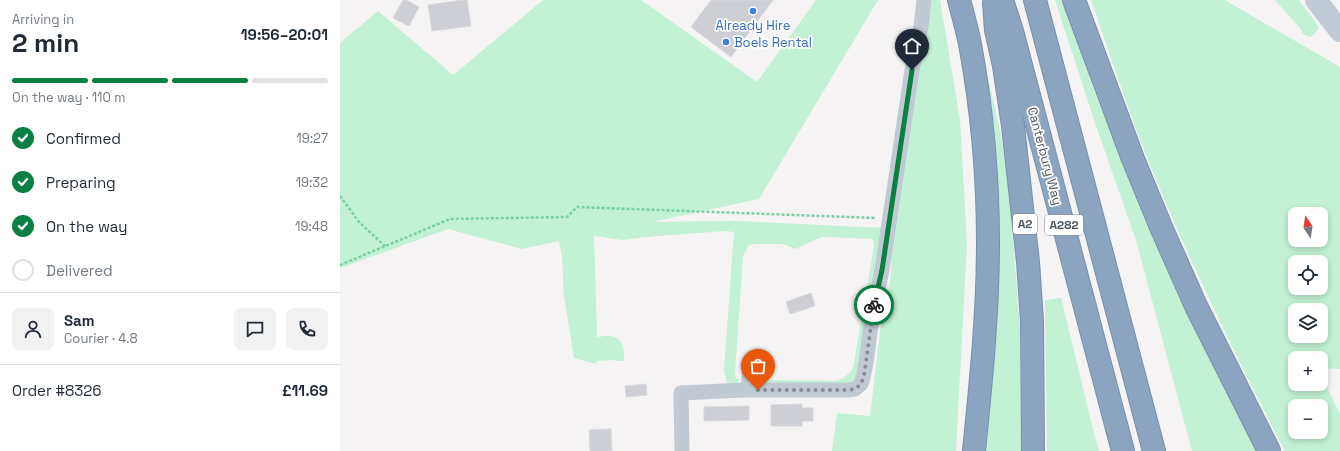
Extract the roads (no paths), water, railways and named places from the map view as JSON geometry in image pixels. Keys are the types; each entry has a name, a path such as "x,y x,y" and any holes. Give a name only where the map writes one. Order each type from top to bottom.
{"highway":[{"path":"959,0 970,44 976,86 985,165 987,206 988,277 974,451"},
{"name":"A2","path":"993,0 996,30 1004,66 1013,126 1028,262 1032,329 1033,451"},
{"name":"Canterbury Way","path":"1002,0 1012,31 1123,451"},
{"name":"A282","path":"1035,0 1154,446"},
{"path":"1074,0 1133,159 1171,250 1202,319 1269,451"},
{"path":"1080,0 1091,45"}],"main road":[{"path":"1316,0 1340,31"}],"street":[{"path":"682,451 681,393 745,390 848,390 856,389 861,384 880,281 912,70 921,27 924,0"}],"lane":[{"path":"745,390 746,365"}],"place":[{"name":"Already Hire","path":"753,11"},
{"name":"Boels Rental","path":"726,42"}]}
